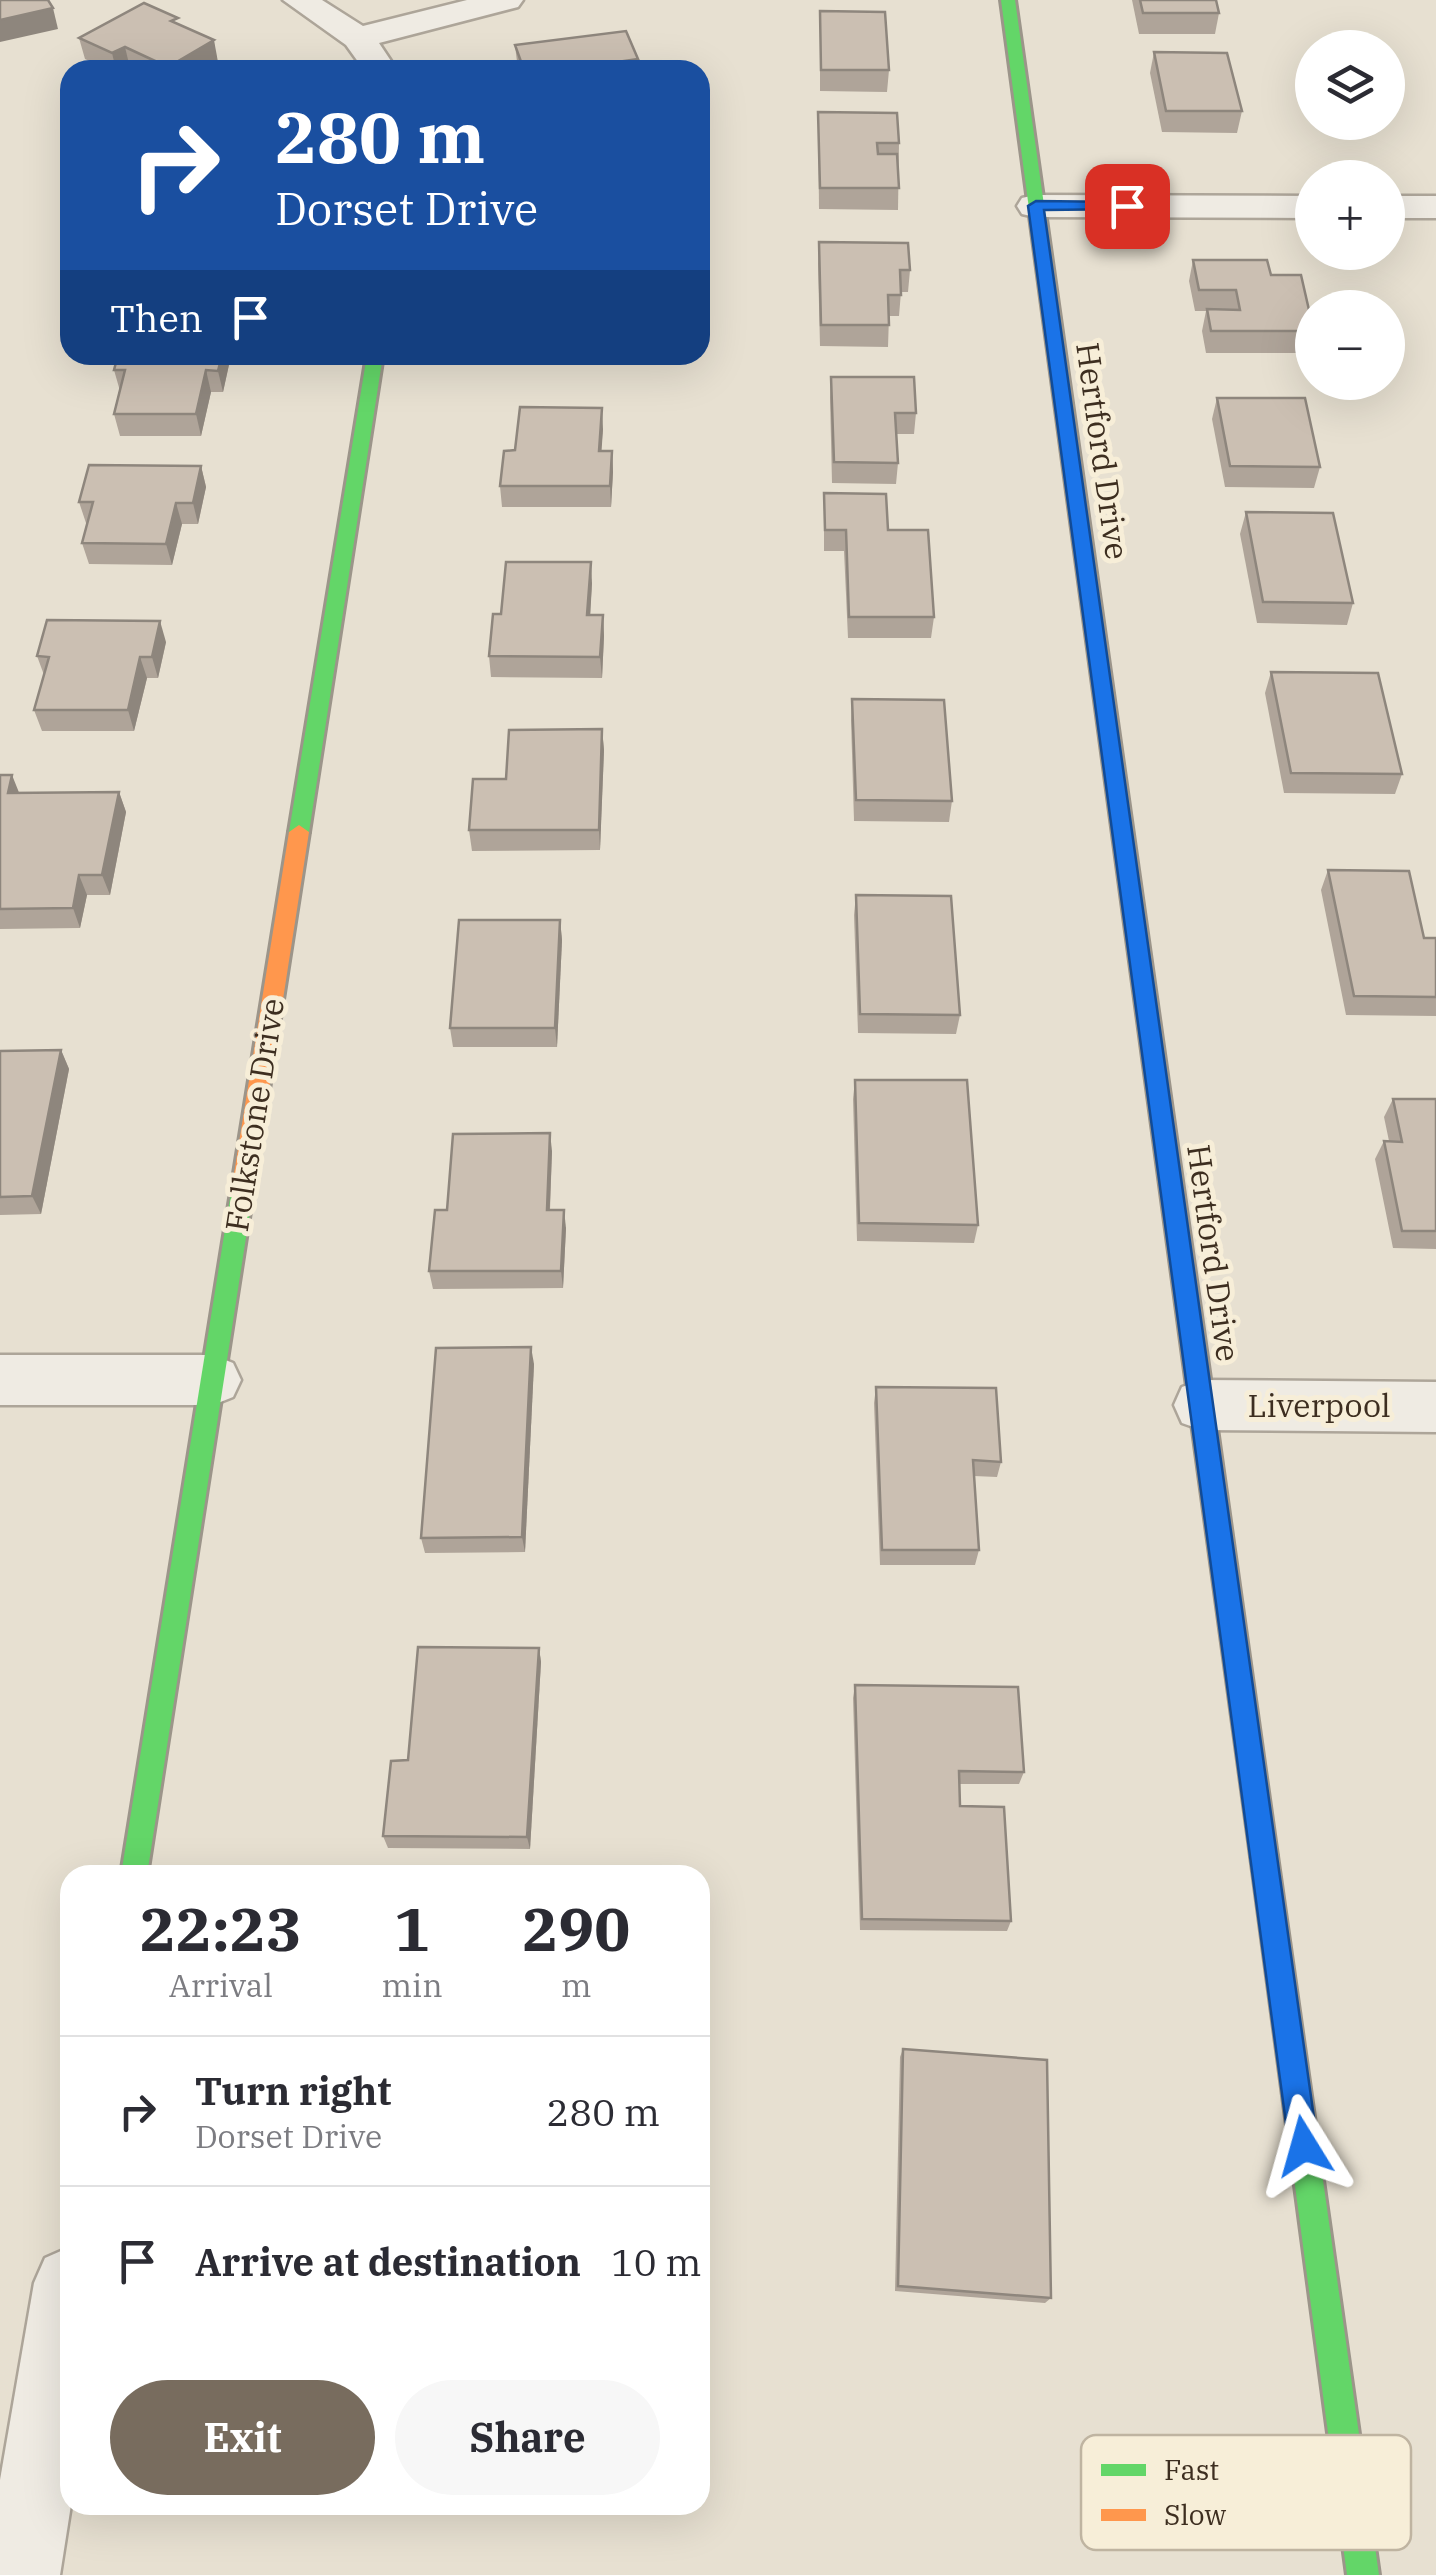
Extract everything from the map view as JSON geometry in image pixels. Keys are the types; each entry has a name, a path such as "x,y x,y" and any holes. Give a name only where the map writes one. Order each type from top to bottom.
{"street":[{"path":"300,0 358,38 374,60"},
{"path":"358,38 506,0"},
{"name":"Hertford Drive","path":"1008,0 1345,2435"},
{"path":"1036,206 1295,207"},
{"path":"1405,207 1436,207"},
{"name":"Folkstone Drive","path":"136,1865 373,365"},
{"path":"0,1380 213,1380"},
{"name":"Liverpool","path":"1202,1406 1436,1406"},
{"path":"22,2575 60,2344"},
{"name":"Hertford Drive","path":"1361,2550 1364,2575"}],"building":[{"path":"0,0 48,0 53,8 0,20"},
{"path":"1140,0 1216,0 1219,13 1143,13"},
{"path":"144,3 178,18 171,21 214,40 180,60 153,60 125,47 112,53 79,38"},
{"path":"820,11 885,12 889,70 821,70"},
{"path":"626,31 638,59 520,60 515,45"},
{"path":"1154,52 1227,53 1242,111 1166,111"},
{"path":"818,112 897,113 899,143 877,143 878,154 897,154 899,188 820,188"},
{"path":"819,242 908,243 910,270 900,270 901,295 888,295 889,325 821,325"},
{"path":"1193,260 1267,260 1271,275 1301,275 1304,290 1295,290 1295,331 1211,331 1207,309 1240,310 1236,290 1199,290"},
{"path":"115,365 220,365 218,371 206,370 196,414 114,414 125,370 114,370"},
{"path":"831,377 914,377 916,413 895,413 898,463 834,462"},
{"path":"1217,398 1305,400 1320,467 1230,466"},
{"path":"520,407 602,408 599,451 612,451 610,486 500,486 504,451 515,450"},
{"path":"89,465 201,466 193,503 176,503 166,544 82,543 93,502 79,502"},
{"path":"824,493 886,494 888,530 928,530 934,617 849,617 846,530 825,530"},
{"path":"1246,512 1333,513 1353,603 1263,602"},
{"path":"506,562 591,562 587,615 603,615 600,657 489,656 493,614 501,614"},
{"path":"47,620 160,621 152,657 140,657 128,710 34,710 49,657 37,656"},
{"path":"1271,672 1378,673 1402,774 1291,773"},
{"path":"852,699 944,700 952,801 856,800"},
{"path":"602,729 599,830 469,830 473,779 506,779 509,730"},
{"path":"0,775 12,775 8,793 119,792 102,875 79,875 73,908 0,909"},
{"path":"1328,870 1409,871 1424,938 1436,938 1436,997 1354,996"},
{"path":"856,895 951,896 960,1015 860,1014"},
{"path":"459,920 560,920 555,1028 450,1028"},
{"path":"61,1050 32,1196 0,1197 0,1051"},
{"path":"855,1080 967,1080 978,1225 859,1223"},
{"path":"1393,1099 1436,1099 1436,1231 1402,1231 1384,1141 1402,1142"},
{"path":"550,1133 547,1210 564,1210 561,1271 429,1271 435,1210 447,1210 453,1134"},
{"path":"531,1347 522,1537 421,1538 436,1348"},
{"path":"876,1387 996,1388 1001,1462 973,1460 979,1550 882,1550"},
{"path":"418,1647 539,1648 527,1837 383,1836 391,1761 408,1760"},
{"path":"855,1685 1018,1687 1024,1772 959,1771 960,1806 1004,1807 1011,1921 862,1919"},
{"path":"903,2049 1047,2060 1051,2298 898,2286"}],"traffic: fast":[{"path":"1008,0 1199,1386"},
{"path":"299,832 373,365"},
{"path":"136,1865 243,1186"},
{"path":"1264,1856 1344,2435"},
{"path":"1360,2550 1363,2575"}],"traffic: slow":[{"path":"243,1186 299,832"},
{"path":"1199,1386 1264,1856"}],"route":[{"path":"1127,206 1036,206 1304,2146"}]}
